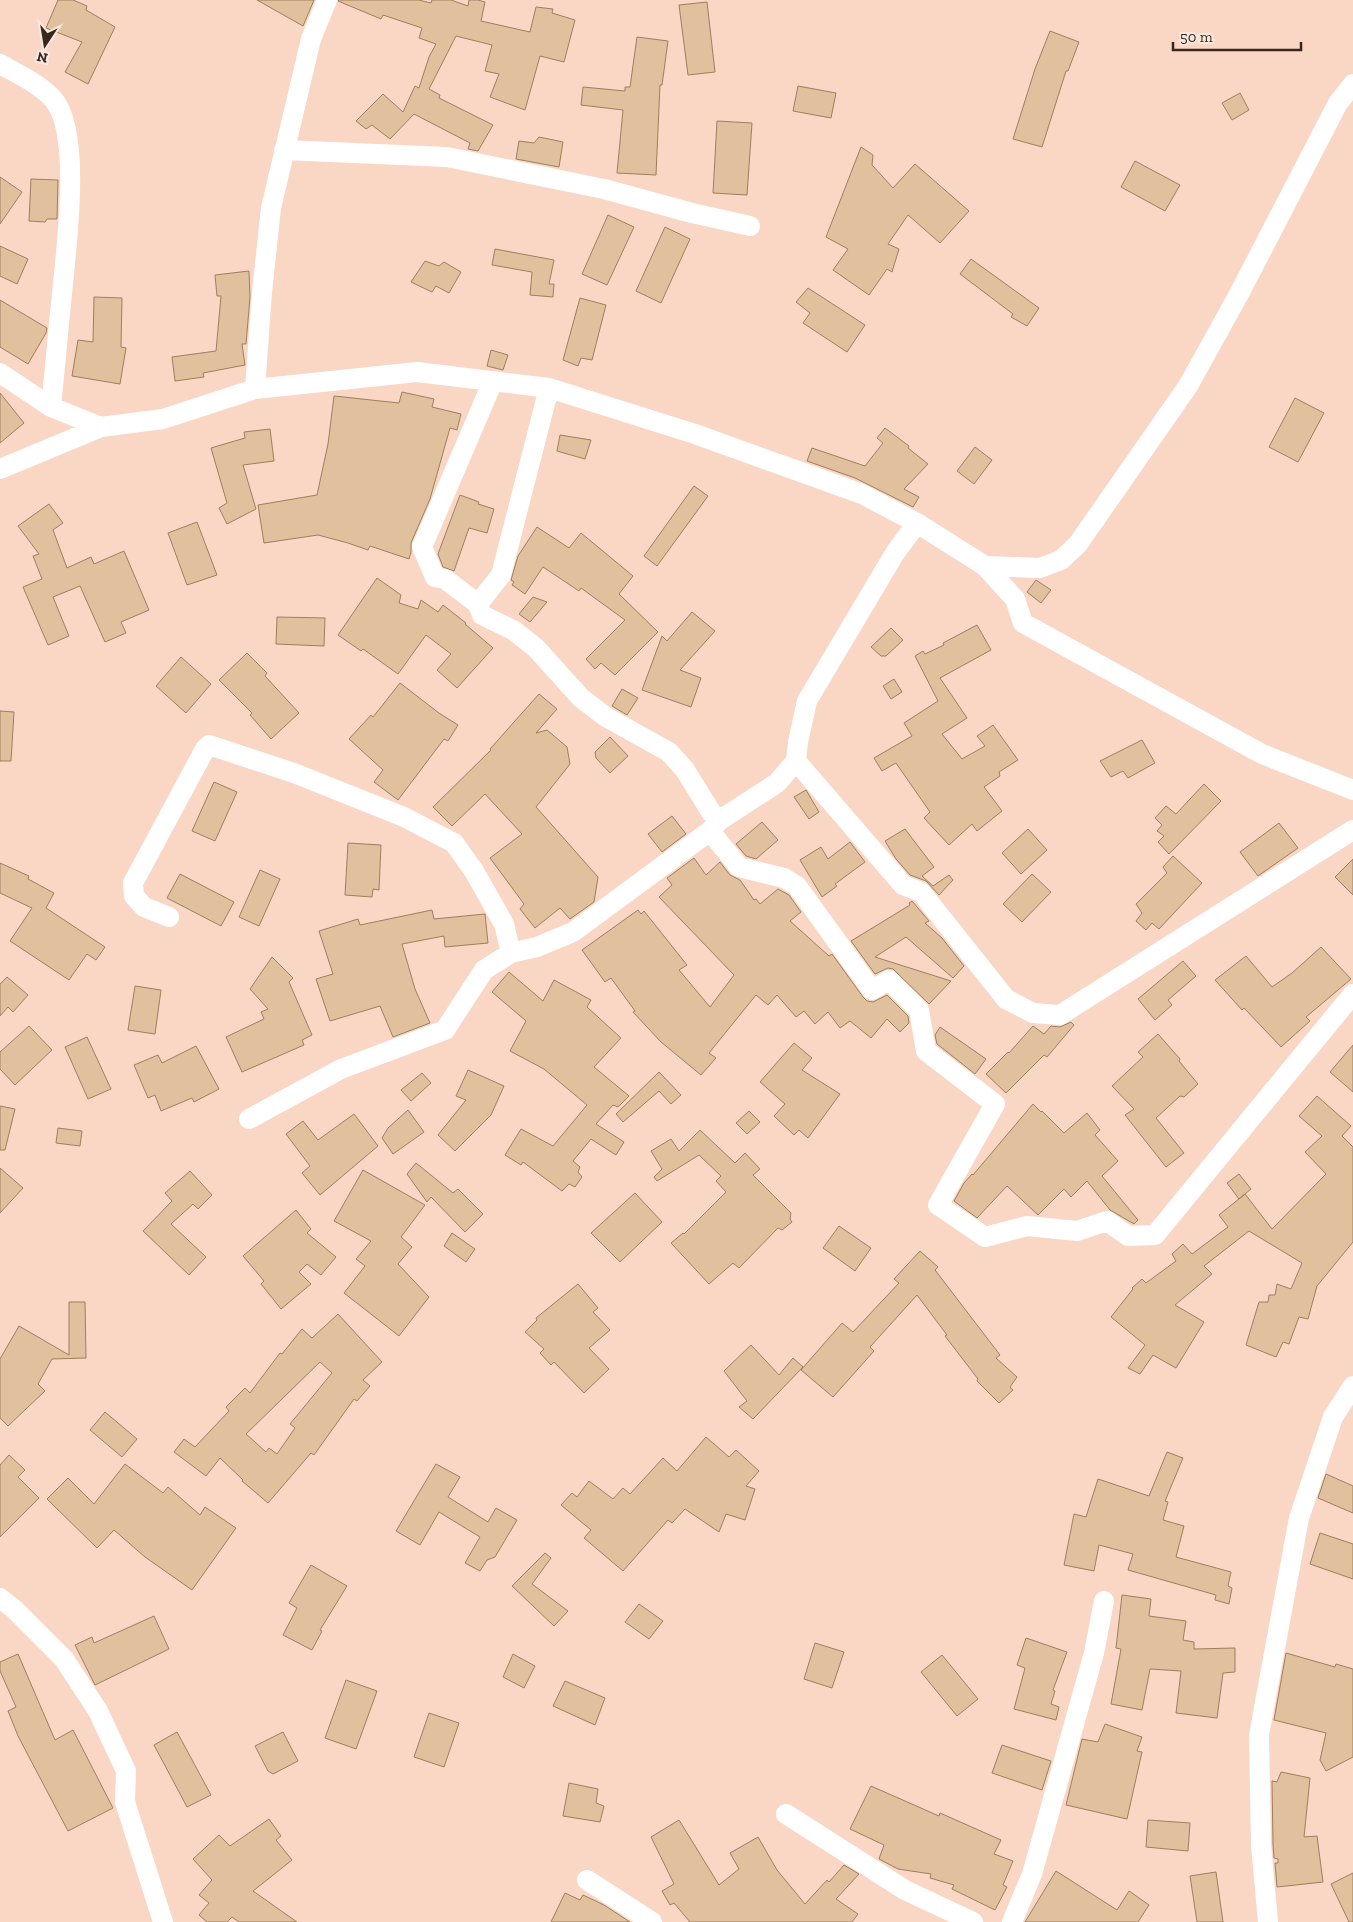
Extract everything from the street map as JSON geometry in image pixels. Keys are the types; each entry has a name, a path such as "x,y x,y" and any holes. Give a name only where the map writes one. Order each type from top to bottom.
{"street":[{"path":"255,389 271,208 311,39 327,0"},
{"path":"0,64 38,86 54,100 64,120 69,147 71,204 51,407"},
{"path":"986,566 1040,568 1061,560 1078,544 1188,386 1239,294 1338,103 1353,84"},
{"path":"284,150 447,157 604,189 692,213 750,226"},
{"path":"0,469 101,427 163,419 255,389 417,372 549,388 695,434 862,494 917,523 986,566 1015,599 1024,623 1262,754 1353,790"},
{"path":"0,373 51,407 101,427"},
{"path":"493,381 422,546 435,577 445,579 478,604 482,615 513,630 536,648 588,702 606,717 670,752 685,770 711,812 715,826 739,867 784,878 798,886 872,990 889,980 919,1010 926,1051 995,1104 938,1205 985,1237 1027,1226 1077,1230 1106,1221 1128,1236 1154,1235 1353,994"},
{"path":"478,604 501,575 549,388"},
{"path":"249,1119 341,1069 445,1030 484,970 511,953 537,947 573,932 777,782 796,761 807,701 895,553 917,523"},
{"path":"168,917 144,907 134,896 133,883 204,749 209,745 294,774 395,813 454,843 474,871 504,924 511,953"},
{"path":"796,761 903,885 921,892 1006,999 1033,1013 1060,1016 1353,830"},
{"path":"1268,1922 1261,1845 1259,1735 1298,1518 1333,1417 1353,1386"},
{"path":"0,1598 14,1609 64,1659 98,1711 126,1771 125,1802 163,1922"},
{"path":"1012,1922 1032,1874 1074,1718 1094,1653 1104,1601"},
{"path":"786,1814 905,1890 973,1922"},
{"path":"587,1880 652,1922"}],"building":[{"path":"58,0 73,0 87,6 86,10 115,27 88,84 65,72 82,42 46,28"},
{"path":"257,0 314,0 303,26"},
{"path":"339,0 419,0 431,3 432,0 451,0 468,6 469,0 478,0 485,2 481,21 530,32 536,7 553,9 552,13 575,20 564,62 540,56 525,110 490,97 499,74 485,71 492,45 456,36 429,89 440,95 439,98 493,125 478,151 468,149 470,143 414,114 390,139 372,125 366,129 356,121 383,94 403,112 415,86 419,88 429,57 436,44 419,38 422,28 383,15 381,19"},
{"path":"707,2 715,72 688,75 679,5"},
{"path":"1050,31 1079,42 1068,71 1066,71 1042,147 1013,139 1035,69"},
{"path":"637,37 668,41 662,85 660,85 656,175 617,173 623,110 581,105 583,87 625,91 625,87 630,87"},
{"path":"798,86 836,93 831,118 793,111"},
{"path":"1240,93 1249,110 1232,120 1222,103"},
{"path":"717,121 752,123 747,195 713,193"},
{"path":"539,137 563,142 559,167 516,159 519,141 534,143"},
{"path":"861,147 873,155 872,165 893,188 915,164 969,211 940,243 908,215 888,244 899,249 892,272 887,269 869,295 833,270 848,249 826,237"},
{"path":"1135,161 1180,185 1165,211 1121,187"},
{"path":"0,177 22,192 0,224"},
{"path":"31,179 58,180 57,219 47,219 45,222 29,221"},
{"path":"608,215 634,227 607,285 582,274"},
{"path":"665,227 690,239 661,303 636,291"},
{"path":"0,246 28,259 17,284 0,276"},
{"path":"495,249 554,260 549,284 554,284 553,297 530,295 532,272 492,265"},
{"path":"971,259 1039,308 1027,326 1011,317 1013,314 960,274"},
{"path":"425,261 439,266 444,262 461,272 449,293 436,286 432,292 411,282"},
{"path":"249,271 250,297 246,344 242,344 245,365 203,373 204,377 175,381 172,357 216,351 221,296 217,296 215,275"},
{"path":"808,288 865,325 847,352 803,323 810,313 796,302"},
{"path":"94,297 122,298 121,347 126,348 120,384 72,376 78,340 93,342"},
{"path":"580,298 606,305 592,360 581,358 578,366 563,360"},
{"path":"0,300 47,328 28,364 0,347"},
{"path":"491,350 508,355 503,370 487,366"},
{"path":"402,392 434,399 432,407 461,414 457,430 450,428 430,499 411,543 409,559 370,546 368,550 318,535 264,543 258,505 317,495 328,444 334,396 399,403"},
{"path":"0,393 24,423 0,443"},
{"path":"1295,398 1324,413 1298,462 1269,447"},
{"path":"885,428 909,446 908,448 928,464 904,489 919,497 913,507 855,478 807,461 812,448 865,466 883,443 877,438"},
{"path":"270,429 274,461 243,465 256,509 227,524 219,508 227,503 211,448 245,438 244,432"},
{"path":"560,435 591,440 585,459 557,451"},
{"path":"975,447 992,460 974,484 957,471"},
{"path":"694,486 708,496 657,566 644,556"},
{"path":"460,495 494,509 487,533 469,528 454,571 443,567 438,554"},
{"path":"49,504 63,523 53,530 67,568 91,557 94,564 124,551 149,610 121,622 126,633 105,642 80,586 53,597 69,636 48,645 23,587 42,579 33,556 39,554 18,526"},
{"path":"197,522 217,575 187,585 168,533"},
{"path":"537,527 569,548 581,533 633,576 619,594 658,632 615,675 601,663 595,669 586,659 625,620 581,588 579,591 543,567 525,594 512,585 514,582 511,580 518,556"},
{"path":"377,578 401,595 399,603 418,609 421,600 438,612 443,605 493,648 457,688 437,670 451,654 426,635 398,674 363,649 361,651 338,635"},
{"path":"1036,580 1051,590 1041,603 1027,592"},
{"path":"533,597 547,602 530,622 519,614"},
{"path":"692,612 715,631 680,670 701,678 691,707 642,690 662,636 667,641"},
{"path":"277,617 325,618 324,646 276,644"},
{"path":"977,625 991,650 940,678 967,718 942,734 962,759 985,746 977,736 993,725 1018,760 999,772 1000,776 984,787 1002,811 977,831 972,824 949,845 924,818 930,812 896,763 882,771 874,758 912,736 904,723 938,701 915,656 923,651 925,654 944,645 943,643"},
{"path":"891,628 903,640 886,656 881,656 871,647"},
{"path":"247,653 267,673 265,676 299,713 271,739 250,715 252,713 219,680"},
{"path":"181,657 211,684 186,713 156,686"},
{"path":"894,679 902,692 891,699 883,686"},
{"path":"400,683 458,725 448,741 444,739 398,800 374,782 383,770 349,739 371,715 373,717"},
{"path":"622,689 638,698 627,715 612,706"},
{"path":"539,694 557,709 536,733 547,730 567,747 570,764 536,807 598,877 594,902 570,919 560,908 535,928 520,909 524,904 490,858 522,834 485,794 452,826 433,807 491,750"},
{"path":"0,711 14,712 11,761 0,761"},
{"path":"610,737 628,756 610,773 596,758 595,752"},
{"path":"1142,740 1155,763 1128,778 1123,771 1111,777 1100,761"},
{"path":"214,782 237,792 215,841 192,831"},
{"path":"1204,784 1221,801 1169,854 1158,842 1164,836 1157,831 1162,825 1155,818 1166,806 1176,814"},
{"path":"806,790 819,812 809,819 794,797"},
{"path":"672,816 686,834 662,852 648,834"},
{"path":"762,822 778,840 756,859 746,856 736,844"},
{"path":"1279,823 1298,848 1258,876 1240,852"},
{"path":"905,829 934,867 922,876 933,886 949,875 953,880 939,895 926,881 910,875 896,859 885,841"},
{"path":"1028,829 1047,850 1021,874 1002,853"},
{"path":"850,842 865,862 835,884 837,886 822,897 800,860 821,847 828,859"},
{"path":"348,843 381,845 379,890 373,889 372,897 345,895"},
{"path":"1173,856 1202,883 1159,929 1152,923 1146,930 1136,921 1142,913 1136,904 1167,873 1163,867"},
{"path":"694,858 706,875 720,862 730,875 740,880 754,900 756,899 760,904 778,889 789,895 801,912 790,921 829,956 832,954 867,1001 873,1002 887,995 908,1016 909,1023 900,1032 887,1019 871,1038 850,1021 840,1028 828,1012 815,1024 804,1011 796,1017 777,995 768,1005 756,995 709,1053 716,1058 701,1075 661,1042 633,1012 635,1011 611,978 605,982 582,950 638,910 641,914 644,911 687,965 679,970 710,1007 734,975 659,897 672,885 667,878"},
{"path":"1353,859 1353,895 1335,877"},
{"path":"0,863 29,876 28,879 54,893 46,908 105,947 96,960 87,954 69,980 10,941 32,908 0,893"},
{"path":"260,870 280,879 259,926 239,917"},
{"path":"180,874 234,902 221,926 167,898"},
{"path":"1032,874 1051,892 1022,922 1003,904"},
{"path":"912,901 929,921 925,923 942,938 964,966 953,978 906,937 875,957 951,981 929,1004 893,969 888,968 875,974 851,941 910,905 909,903"},
{"path":"432,910 434,919 485,914 488,943 445,947 444,936 402,944 415,989 430,1023 393,1037 380,1006 330,1021 316,979 333,974 319,931 358,919 360,925"},
{"path":"1321,947 1351,979 1306,1017 1310,1021 1281,1047 1244,1008 1242,1010 1215,980 1246,956 1272,987 1292,973"},
{"path":"272,957 293,978 289,982 312,1035 302,1040 304,1045 242,1072 226,1037 264,1019 261,1012 268,1009 250,989"},
{"path":"1183,961 1196,976 1168,1000 1172,1005 1155,1020 1138,999"},
{"path":"509,972 543,1001 554,980 591,1000 587,1007 621,1038 594,1067 629,1096 618,1107 613,1105 596,1124 624,1142 616,1155 591,1139 573,1161 580,1167 578,1172 582,1177 575,1187 569,1184 562,1191 523,1162 521,1165 505,1155 521,1129 553,1146 587,1105 544,1069 510,1051 526,1021 492,992"},
{"path":"7,977 28,995 13,1012 8,1007 0,1016 0,984"},
{"path":"135,986 161,990 155,1034 128,1030"},
{"path":"1071,1022 1074,1025 1047,1057 1044,1055 1006,1093 986,1074 1009,1053 1033,1026 1044,1034 1051,1026 1060,1027"},
{"path":"29,1026 52,1050 15,1085 0,1069 0,1052"},
{"path":"940,1027 986,1059 975,1074 937,1044 935,1035"},
{"path":"1158,1034 1180,1059 1179,1061 1198,1084 1184,1097 1180,1096 1156,1118 1184,1153 1166,1167 1125,1115 1134,1109 1112,1086 1143,1057 1138,1052"},
{"path":"87,1037 111,1089 88,1099 65,1047"},
{"path":"794,1043 812,1058 802,1070 840,1094 808,1138 799,1130 794,1135 774,1116 785,1104 760,1082"},
{"path":"1353,1045 1353,1092 1330,1072"},
{"path":"196,1046 219,1089 194,1102 192,1098 161,1111 155,1095 148,1098 134,1065 158,1055 162,1063"},
{"path":"468,1070 504,1086 491,1115 455,1151 438,1135 466,1100 456,1096"},
{"path":"659,1072 681,1095 671,1104 659,1091 623,1122 616,1114"},
{"path":"422,1073 431,1083 411,1101 401,1090"},
{"path":"1317,1096 1351,1126 1342,1136 1353,1147 1353,1242 1317,1286 1308,1319 1299,1317 1289,1344 1283,1342 1276,1357 1246,1345 1259,1302 1268,1302 1269,1295 1275,1295 1277,1284 1291,1289 1302,1263 1249,1231 1204,1266 1212,1274 1175,1305 1204,1322 1176,1368 1153,1355 1140,1374 1128,1368 1145,1345 1111,1317 1132,1288 1142,1279 1146,1283 1176,1261 1172,1254 1183,1244 1192,1254 1228,1227 1219,1215 1245,1194 1272,1229 1326,1174 1305,1152 1322,1136 1299,1116"},
{"path":"1033,1104 1064,1133 1087,1113 1100,1130 1095,1135 1118,1161 1102,1176 1138,1220 1134,1224 1110,1210 1087,1181 1071,1197 1064,1189 1038,1215 1007,1186 977,1218 954,1201 964,1183 973,1175"},
{"path":"0,1106 15,1109 5,1150 0,1150"},
{"path":"408,1110 424,1132 393,1154 382,1138 388,1128"},
{"path":"749,1111 760,1122 747,1134 736,1123"},
{"path":"354,1114 378,1146 320,1195 302,1173 310,1166 286,1134 303,1121 318,1140"},
{"path":"58,1128 82,1131 80,1146 56,1143"},
{"path":"700,1130 735,1163 745,1153 760,1169 753,1175 791,1213 790,1219 792,1222 782,1230 778,1228 739,1268 733,1263 709,1284 671,1243 684,1234 726,1192 716,1181 721,1176 699,1155 657,1181 654,1177 662,1169 651,1151 671,1139 679,1151"},
{"path":"416,1163 453,1193 458,1189 483,1214 465,1232 431,1197 427,1202 407,1174"},
{"path":"0,1168 23,1188 0,1213"},
{"path":"363,1170 425,1205 401,1237 412,1247 398,1264 429,1297 399,1336 344,1293 365,1266 356,1259 371,1241 334,1221"},
{"path":"190,1171 212,1195 198,1209 193,1204 171,1224 206,1257 189,1275 143,1231 172,1201 165,1193"},
{"path":"1239,1174 1251,1189 1239,1199 1227,1183"},
{"path":"635,1193 662,1222 620,1262 591,1233"},
{"path":"296,1210 311,1229 307,1233 336,1257 321,1275 307,1264 299,1272 311,1284 281,1309 261,1284 264,1281 243,1256"},
{"path":"839,1226 871,1248 855,1271 823,1248"},
{"path":"452,1233 475,1249 466,1262 444,1246"},
{"path":"920,1251 938,1267 935,1270 1000,1355 996,1358 1017,1377 1010,1387 1013,1390 999,1403 977,1381 978,1379 917,1295 870,1347 874,1351 833,1397 801,1370 842,1323 853,1332 899,1283 894,1279"},
{"path":"578,1284 598,1308 593,1312 610,1330 589,1348 609,1369 584,1393 554,1362 551,1365 540,1353 544,1349 525,1332 537,1320 536,1318"},
{"path":"69,1302 85,1302 86,1358 52,1359 38,1384 45,1391 8,1426 0,1418 0,1359 19,1326 69,1355"},
{"path":"338,1314 382,1362 363,1380 370,1386 357,1401 354,1399 314,1455 311,1453 268,1503 242,1481 220,1458 206,1476 174,1452 184,1439 195,1447 229,1411 226,1407 245,1388 250,1393 280,1353 282,1354 302,1329 312,1338","holes":["320,1362 332,1373 290,1424 295,1428 277,1454 269,1448 266,1452 246,1434"]},
{"path":"751,1345 779,1375 793,1358 803,1367 753,1419 739,1407 747,1401 724,1371"},
{"path":"105,1412 137,1439 122,1457 90,1430"},
{"path":"706,1437 729,1457 736,1450 759,1471 746,1486 755,1489 745,1520 726,1514 719,1532 685,1509 672,1523 668,1520 623,1571 584,1538 591,1530 561,1505 572,1493 577,1497 589,1481 613,1499 623,1488 630,1494 663,1458 677,1471"},
{"path":"1167,1452 1183,1458 1165,1501 1168,1502 1163,1520 1184,1526 1176,1557 1231,1572 1228,1586 1232,1588 1229,1604 1215,1600 1216,1595 1128,1570 1133,1554 1099,1545 1094,1571 1064,1565 1074,1514 1086,1517 1098,1479 1149,1496"},
{"path":"9,1455 25,1470 18,1477 39,1498 0,1537 0,1465"},
{"path":"125,1464 163,1493 168,1487 200,1515 205,1507 236,1528 192,1590 145,1557 114,1530 97,1548 47,1499 68,1478 94,1504"},
{"path":"436,1464 460,1477 448,1497 488,1522 496,1508 517,1520 495,1557 487,1560 480,1571 465,1563 480,1537 439,1512 420,1545 396,1531"},
{"path":"1326,1474 1353,1486 1353,1513 1318,1498"},
{"path":"1320,1533 1353,1544 1353,1579 1310,1564"},
{"path":"545,1553 551,1558 532,1584 568,1611 554,1626 512,1586"},
{"path":"311,1565 347,1586 320,1630 322,1631 312,1650 283,1635 297,1608 289,1603"},
{"path":"1122,1595 1151,1599 1149,1616 1186,1621 1183,1640 1194,1642 1194,1649 1235,1648 1235,1672 1223,1673 1217,1718 1176,1713 1181,1671 1150,1669 1142,1710 1111,1704 1121,1649 1116,1648"},
{"path":"639,1604 663,1621 649,1639 625,1622"},
{"path":"154,1616 169,1649 95,1685 75,1645 92,1637 94,1643"},
{"path":"1026,1638 1067,1652 1053,1690 1055,1691 1051,1704 1059,1707 1056,1720 1014,1709 1025,1668 1017,1665"},
{"path":"815,1643 844,1652 832,1688 804,1679"},
{"path":"1286,1653 1335,1667 1336,1664 1353,1669 1353,1757 1326,1771 1320,1760 1326,1733 1274,1720"},
{"path":"18,1654 55,1740 73,1730 113,1808 68,1831 18,1736 8,1711 16,1707 0,1671 0,1662"},
{"path":"513,1654 535,1666 524,1688 503,1677"},
{"path":"942,1655 978,1699 957,1716 921,1672"},
{"path":"346,1680 377,1691 356,1749 325,1738"},
{"path":"565,1681 605,1698 595,1725 553,1706"},
{"path":"429,1713 459,1723 444,1767 414,1757"},
{"path":"1105,1724 1142,1737 1137,1751 1142,1752 1127,1819 1066,1805 1082,1739 1098,1742"},
{"path":"177,1732 211,1795 187,1807 154,1745"},
{"path":"283,1732 298,1761 273,1774 268,1771 255,1746"},
{"path":"1002,1745 1051,1761 1042,1790 992,1773"},
{"path":"1281,1772 1310,1778 1304,1837 1317,1836 1323,1882 1277,1887 1275,1863 1278,1863 1278,1859 1274,1858 1272,1781 1277,1782"},
{"path":"569,1783 598,1789 596,1803 604,1806 600,1822 563,1816"},
{"path":"871,1786 939,1816 940,1813 1001,1840 994,1854 1013,1861 1003,1885 1007,1887 995,1910 952,1889 954,1885 930,1878 931,1874 898,1869 879,1859 884,1845 850,1829"},
{"path":"269,1819 281,1836 276,1840 292,1860 253,1891 297,1922 239,1922 232,1917 227,1922 207,1922 199,1915 209,1903 199,1895 212,1880 193,1859 219,1835 230,1846"},
{"path":"679,1820 719,1885 739,1869 730,1853 758,1837 777,1870 805,1904 844,1865 859,1874 836,1899 858,1914 852,1922 690,1922 674,1903 670,1905 662,1891 674,1884 651,1837"},
{"path":"1148,1820 1190,1823 1188,1851 1146,1847"},
{"path":"1056,1871 1117,1910 1129,1891 1149,1905 1138,1922 1025,1922"},
{"path":"1216,1872 1223,1922 1197,1922 1190,1876"},
{"path":"1353,1873 1353,1922 1349,1922 1331,1884"},
{"path":"565,1893 580,1900 583,1895 604,1905 630,1922 551,1922"}]}
